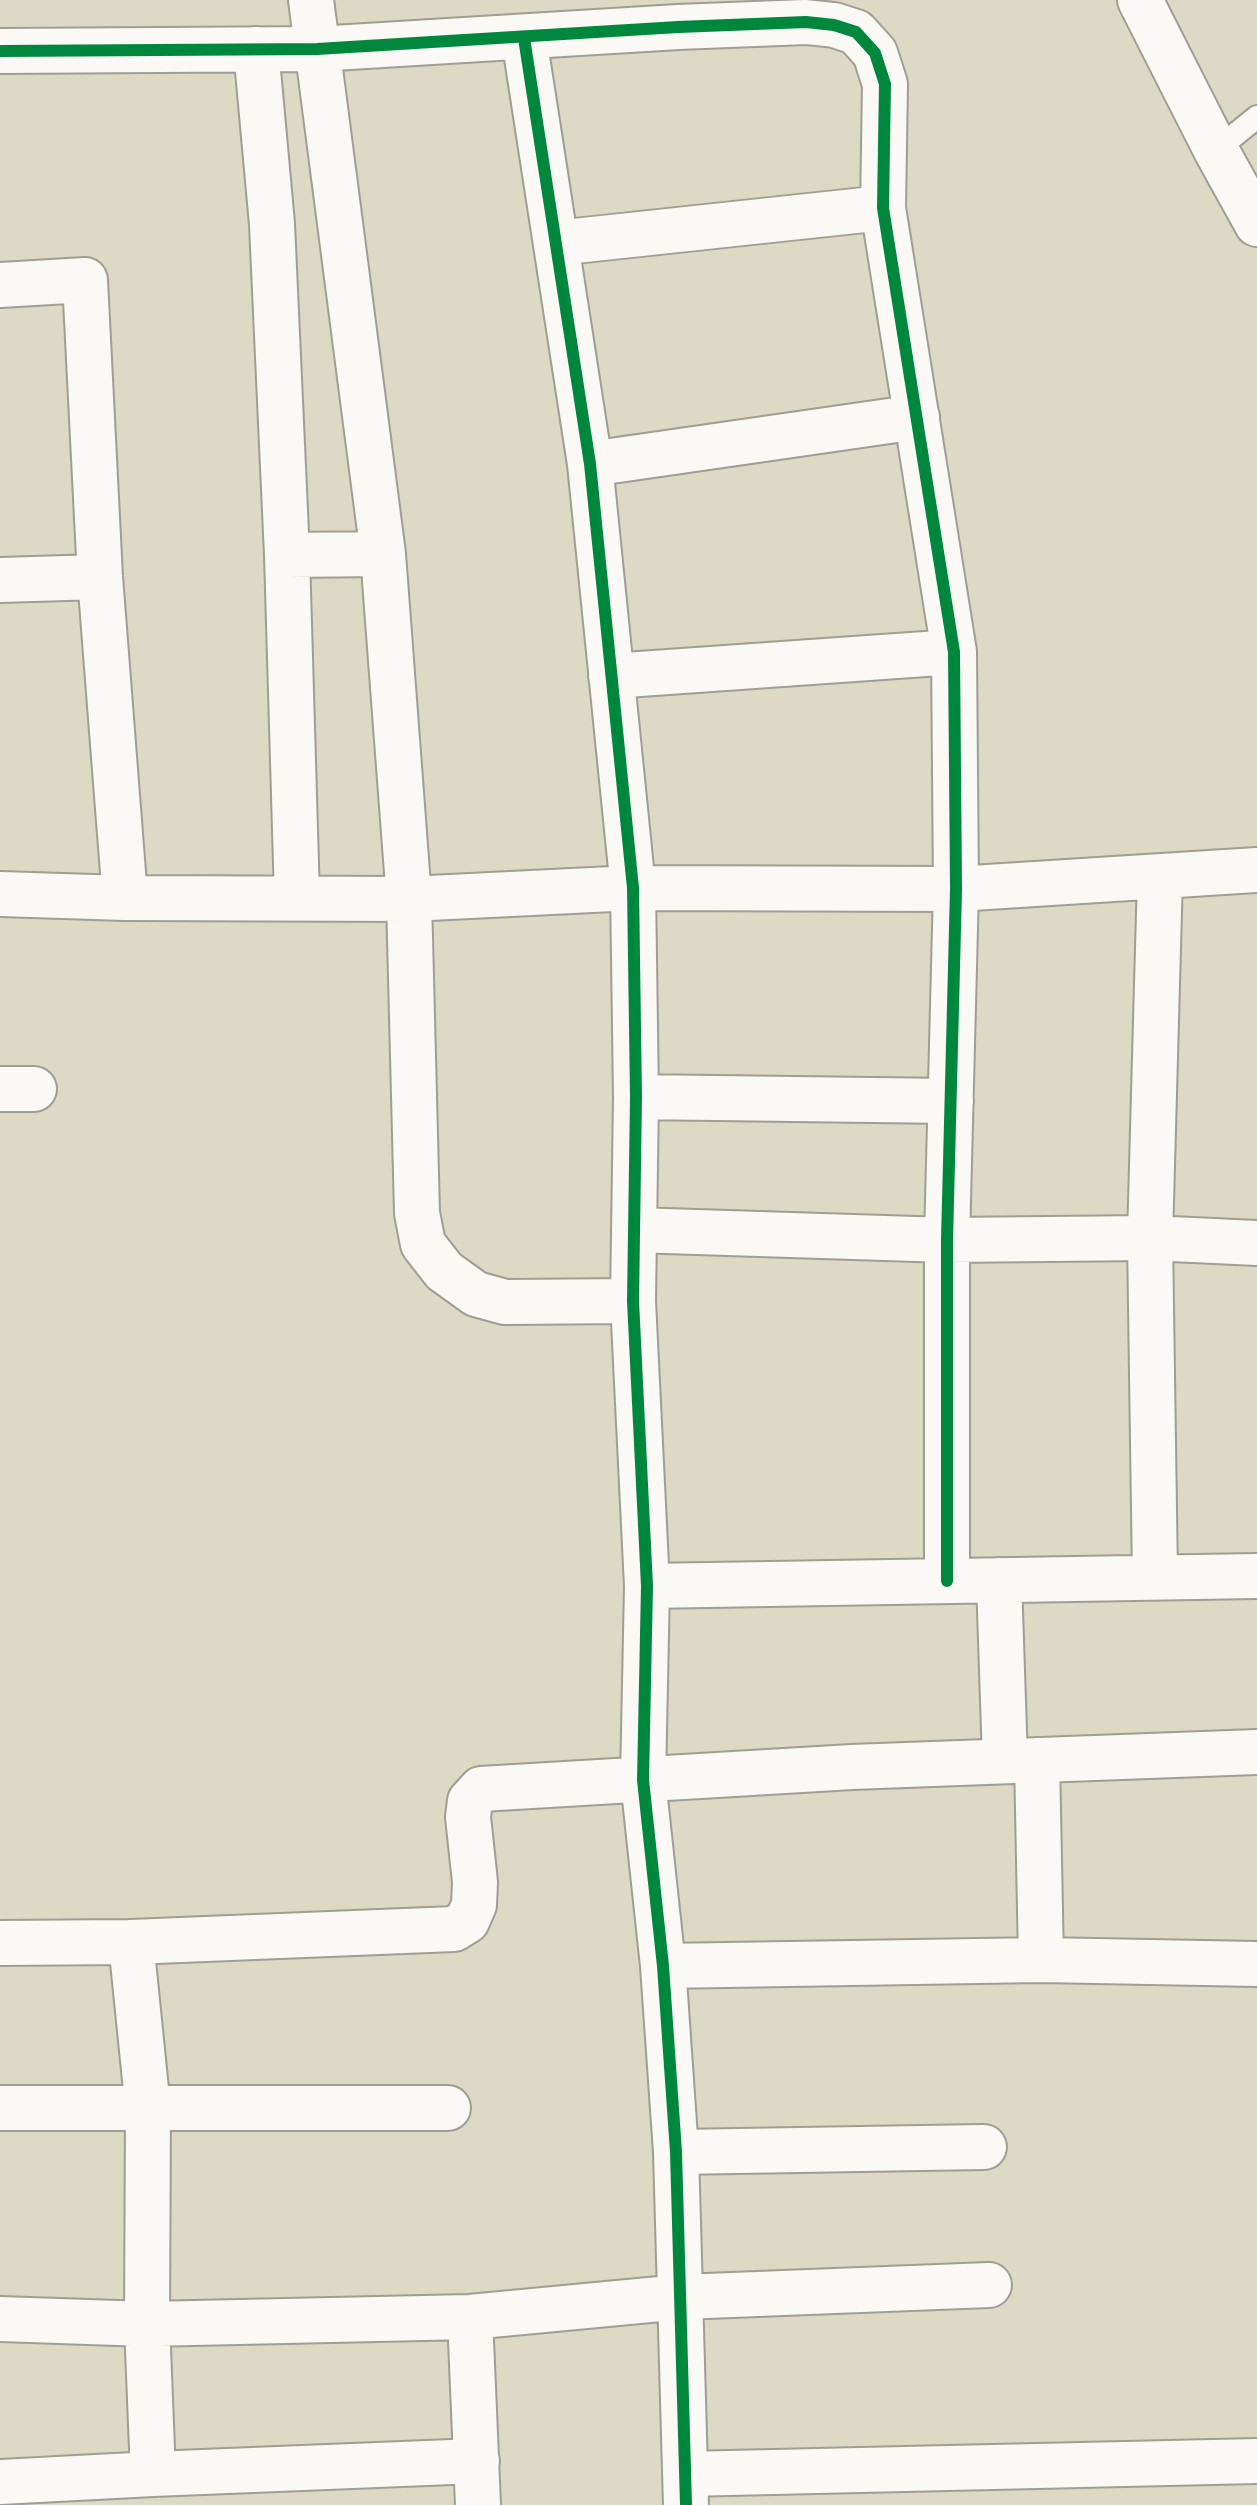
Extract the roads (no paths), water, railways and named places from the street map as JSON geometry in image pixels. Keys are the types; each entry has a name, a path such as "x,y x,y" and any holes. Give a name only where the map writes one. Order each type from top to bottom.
{"street":[{"path":"311,0 383,554 409,899 417,1213 423,1244 444,1271 476,1294 505,1302 633,1301"},
{"path":"1140,0 1257,224"},
{"path":"0,51 317,49 524,38 676,14 834,25 856,32 875,53 885,84 883,208 954,652 956,889 947,1240 947,1581"},
{"path":"524,38 590,464 633,888 636,1097 633,1301 647,1586 643,1780 663,1966 676,2152 686,2489 1257,2461"},
{"path":"256,49 272,224 287,555 297,898"},
{"path":"556,243 883,208"},
{"path":"0,285 85,280 100,577 125,898"},
{"path":"590,464 917,417"},
{"path":"287,555 383,554"},
{"path":"0,580 100,577"},
{"path":"611,676 954,652"},
{"path":"0,894 125,898 409,899 633,888 956,889 1257,870"},
{"path":"1155,1577 1150,1238 1160,876"},
{"path":"636,1097 951,1101"},
{"path":"634,1230 947,1240 1150,1238 1257,1243"},
{"path":"647,1586 1257,1576"},
{"path":"999,1580 1041,1960"},
{"path":"0,1943 131,1942 454,1929 467,1921 474,1905 475,1882 468,1817 470,1801 481,1789 1021,1760 1257,1752"},
{"path":"131,1942 148,2109 147,2324 153,2474"},
{"path":"663,1966 1041,1960 1257,1964"},
{"path":"0,2108 448,2108"},
{"path":"676,2152 984,2147"},
{"path":"0,2319 147,2324 470,2317 681,2297 989,2285"},
{"path":"470,2317 478,2505"},
{"path":"0,2482 477,2461"}],"lane":[{"path":"1216,150 1257,117"}]}
